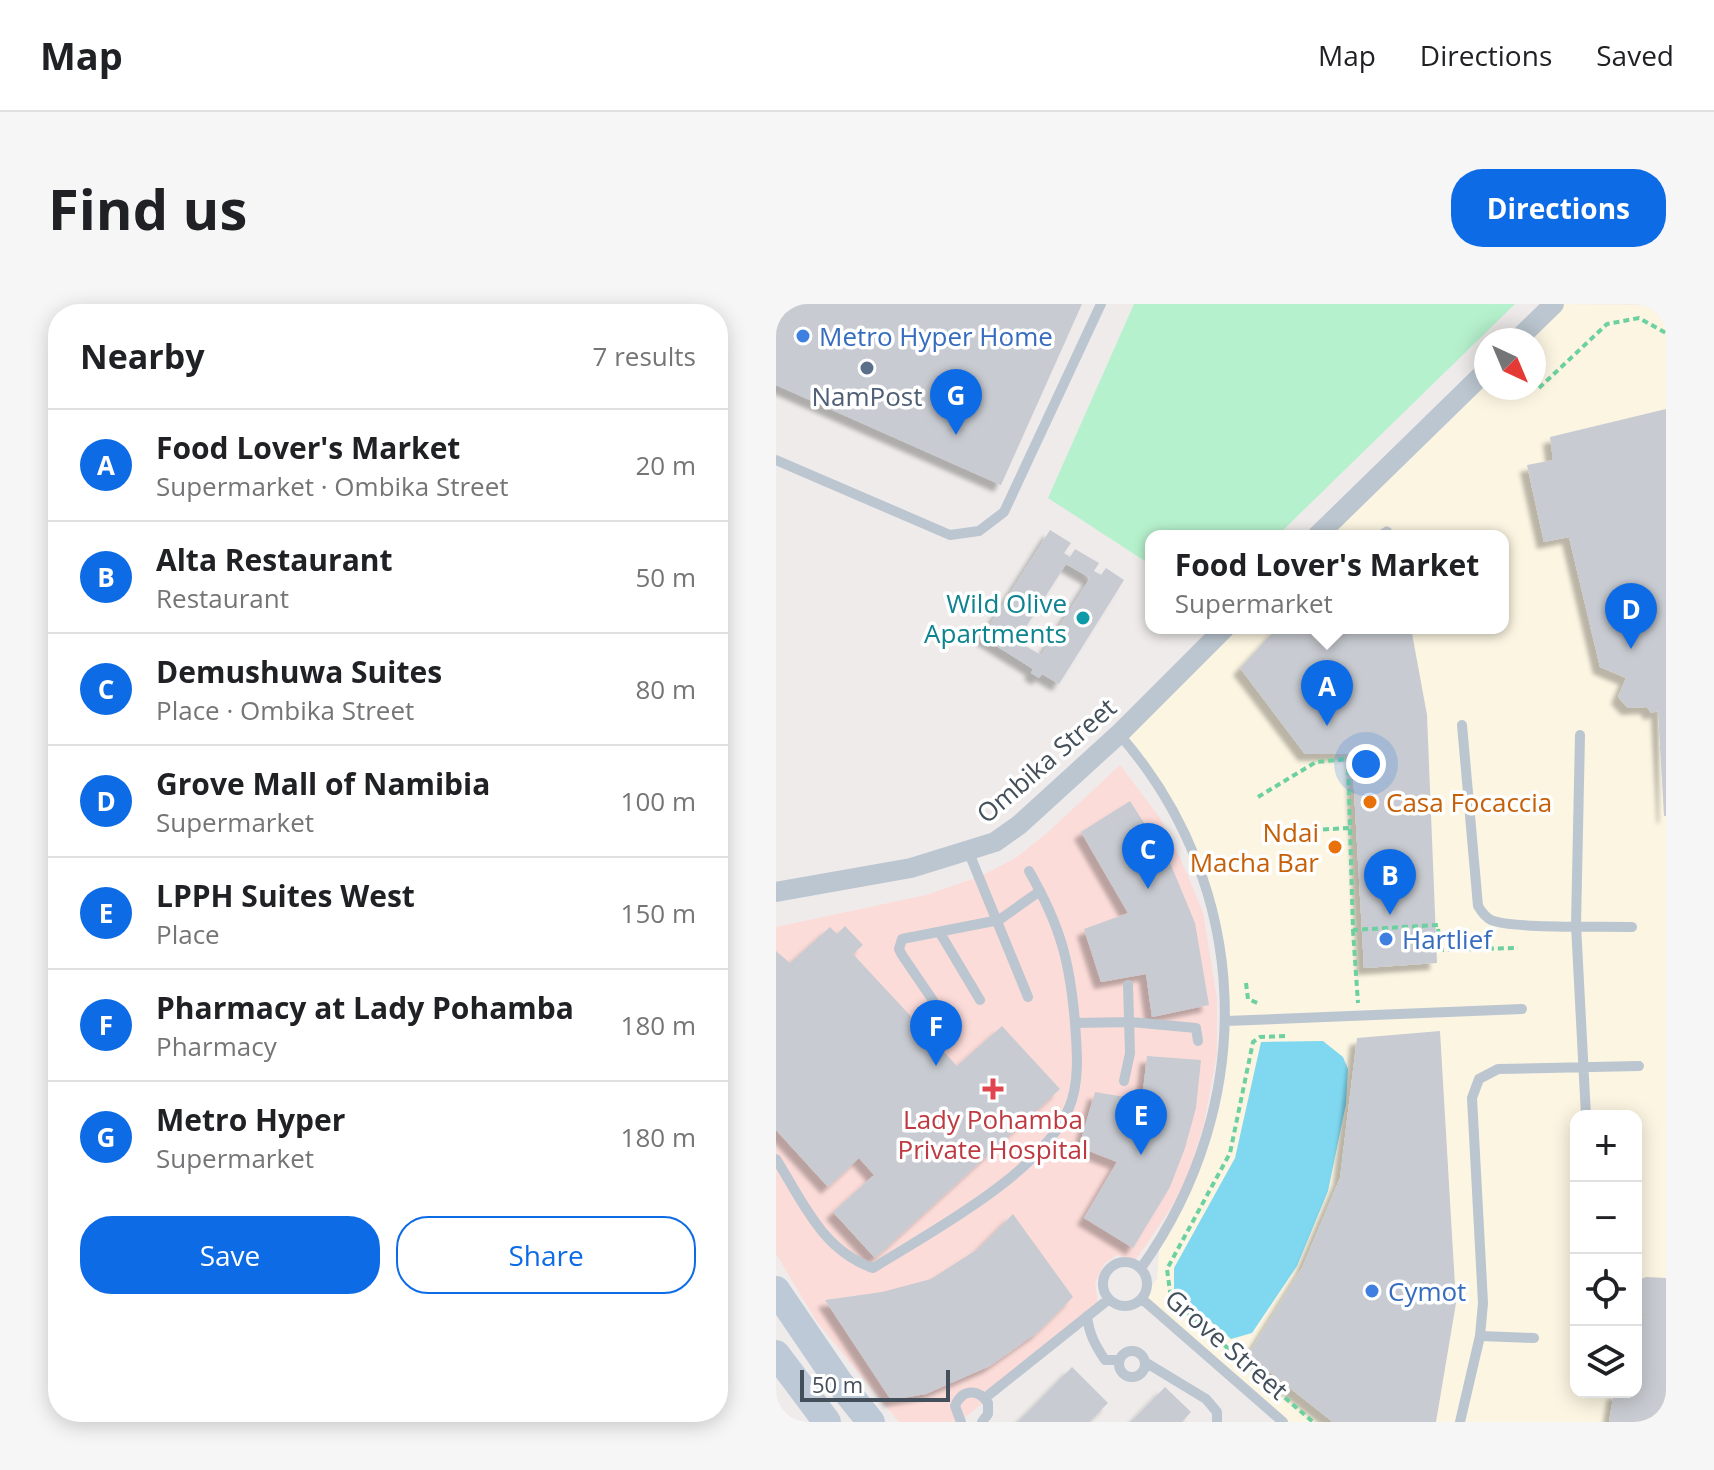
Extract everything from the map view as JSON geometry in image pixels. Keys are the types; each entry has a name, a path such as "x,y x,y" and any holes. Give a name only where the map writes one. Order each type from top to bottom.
{"main road":[{"path":"776,1290 838,1381 871,1422"},
{"path":"776,1354 827,1422"}],"street":[{"path":"1529,328 1554,304"},
{"path":"1323,530 1474,383"},
{"name":"Ombika Street","path":"776,892 911,868 969,853 995,842 1019,825 1119,734 1219,634"}],"lane":[{"path":"776,460 950,535 979,531 1004,512 1101,304"},
{"path":"1462,725 1478,906 1491,920 1632,927"},
{"path":"985,1398 1109,1299 1103,1285 1113,1266 1127,1262 1141,1268 1160,1241 1203,1146 1222,1070 1226,1021 1224,984 1206,877 1157,785 1119,734"},
{"path":"1580,735 1576,925 1586,1110"},
{"path":"969,853 1028,997"},
{"path":"776,1159 827,1240 850,1260 873,1268 1005,1184 1055,1130 1069,1107 1077,1067 1070,967 1053,912 1029,871"},
{"path":"949,1024 899,949 906,936 940,933 999,920 1040,891"},
{"path":"940,933 980,1000"},
{"path":"1124,1081 1131,1022 1128,985"},
{"path":"1226,1021 1522,1009"},
{"path":"1075,1023 1198,1023 1198,1041"},
{"path":"1460,1422 1480,1336 1483,1303 1472,1098 1479,1079 1498,1069 1639,1066"},
{"name":"Grove Street","path":"1109,1299 1128,1306 1142,1299 1147,1281 1141,1268"},
{"name":"Grove Street","path":"1142,1299 1283,1422"},
{"path":"1087,1316 1089,1332 1105,1360 1119,1360 1133,1351 1145,1362 1206,1399 1217,1412 1217,1422"},
{"path":"1480,1336 1534,1338"},
{"path":"1119,1360 1121,1372 1131,1377 1142,1373 1145,1362"},
{"path":"961,1422 954,1411 960,1396 970,1392 985,1398"},
{"path":"982,1422 988,1408 985,1398"}],"path":[{"path":"1546,381 1607,324 1639,318 1666,333"},
{"path":"1258,797 1316,762 1348,759 1357,1003 1373,1002"},
{"path":"1313,830 1349,828"},
{"path":"1353,930 1438,925 1439,950 1518,948"},
{"path":"1251,1058 1230,1153 1167,1269 1171,1299 1313,1422"}],"shaded area":[{"path":"1554,304 1666,305 1666,1422 1289,1422 1248,1392 1142,1299 1157,1279 1160,1241 1203,1146 1222,1070 1224,984 1196,855 1119,734 1219,634 1509,634 1509,530 1323,530 1474,383 1474,400 1546,400 1546,328 1529,328"},
{"name":"Lady Pohamba Private Hospital","path":"1120,765 1160,818 1203,912 1217,999 1217,1054 1204,1124 1184,1189 1135,1261 1117,1255 1104,1264 1095,1283 1098,1304 1056,1345 959,1422 899,1422 817,1322 776,1254 776,927 926,895 981,876 1017,857"}],"green space":[{"path":"1134,304 1515,304 1490,328 1474,328 1474,344 1283,530 1145,530 1145,561 1048,498"}],"water":[{"path":"1323,1041 1343,1057 1348,1069 1346,1104 1328,1191 1297,1266 1252,1333 1231,1339 1174,1290 1174,1268 1235,1158 1261,1042"}],"building":[{"path":"776,304 1082,304 1001,485 776,385"},
{"path":"1666,409 1664,816 1658,711 1651,713 1647,707 1628,708 1618,697 1626,678 1600,667 1569,537 1544,542 1527,465 1553,460 1550,437"},
{"path":"1050,530 1071,543 1064,553 1070,557 1075,549 1099,563 1094,571 1101,575 1106,568 1124,580 1059,684 1042,674 1039,678 1031,673 1033,669 982,637","holes":["1066,564 1090,578 1041,655 1017,641"]},
{"path":"1271,634 1412,634 1427,715 1437,963 1364,968 1352,754 1305,754 1240,668"},
{"path":"1130,801 1171,865 1195,923 1209,1005 1152,1017 1146,974 1101,982 1084,929 1128,913 1081,832"},
{"path":"845,926 863,945 853,954 957,1066 1002,1026 1060,1089 875,1258 833,1212 874,1175 859,1158 828,1187 776,1130 776,951 790,963 830,927 837,934"},
{"path":"1440,1031 1456,1303 1436,1422 1333,1422 1248,1355 1302,1268 1340,1178 1357,1038"},
{"path":"1147,1056 1201,1060 1196,1108 1185,1148 1170,1187 1133,1248 1084,1218 1117,1162 1079,1147 1095,1092 1142,1100"},
{"path":"1013,1214 1073,1297 1038,1332 990,1366 926,1394 891,1400 825,1300 882,1292 931,1279 978,1249"},
{"path":"1666,1278 1666,1422 1609,1422 1613,1398 1642,1398 1642,1279"},
{"path":"1072,1367 1108,1403 1089,1422 1018,1422"},
{"path":"1165,1387 1191,1412 1182,1422 1131,1422"}],"place":[{"name":"Metro Hyper Home","path":"803,336"},
{"name":"NamPost","path":"867,368"},
{"name":"Metro Hyper","path":"956,435"},
{"name":"Wild Olive Apartments","path":"1083,618"},
{"name":"Grove Mall of Namibia","path":"1631,649"},
{"name":"Food Lover's Market","path":"1327,726"},
{"name":"Casa Focaccia","path":"1370,802"},
{"name":"Ndai Macha Bar","path":"1335,847"},
{"name":"Demushuwa Suites","path":"1148,889"},
{"name":"Alta Restaurant","path":"1390,915"},
{"name":"Hartlief","path":"1386,939"},
{"name":"Pharmacy at Lady Pohamba","path":"936,1066"},
{"name":"Lady Pohamba Private Hospital","path":"993,1089"},
{"name":"LPPH Suites West","path":"1141,1155"},
{"name":"Cymot","path":"1372,1291"}]}
